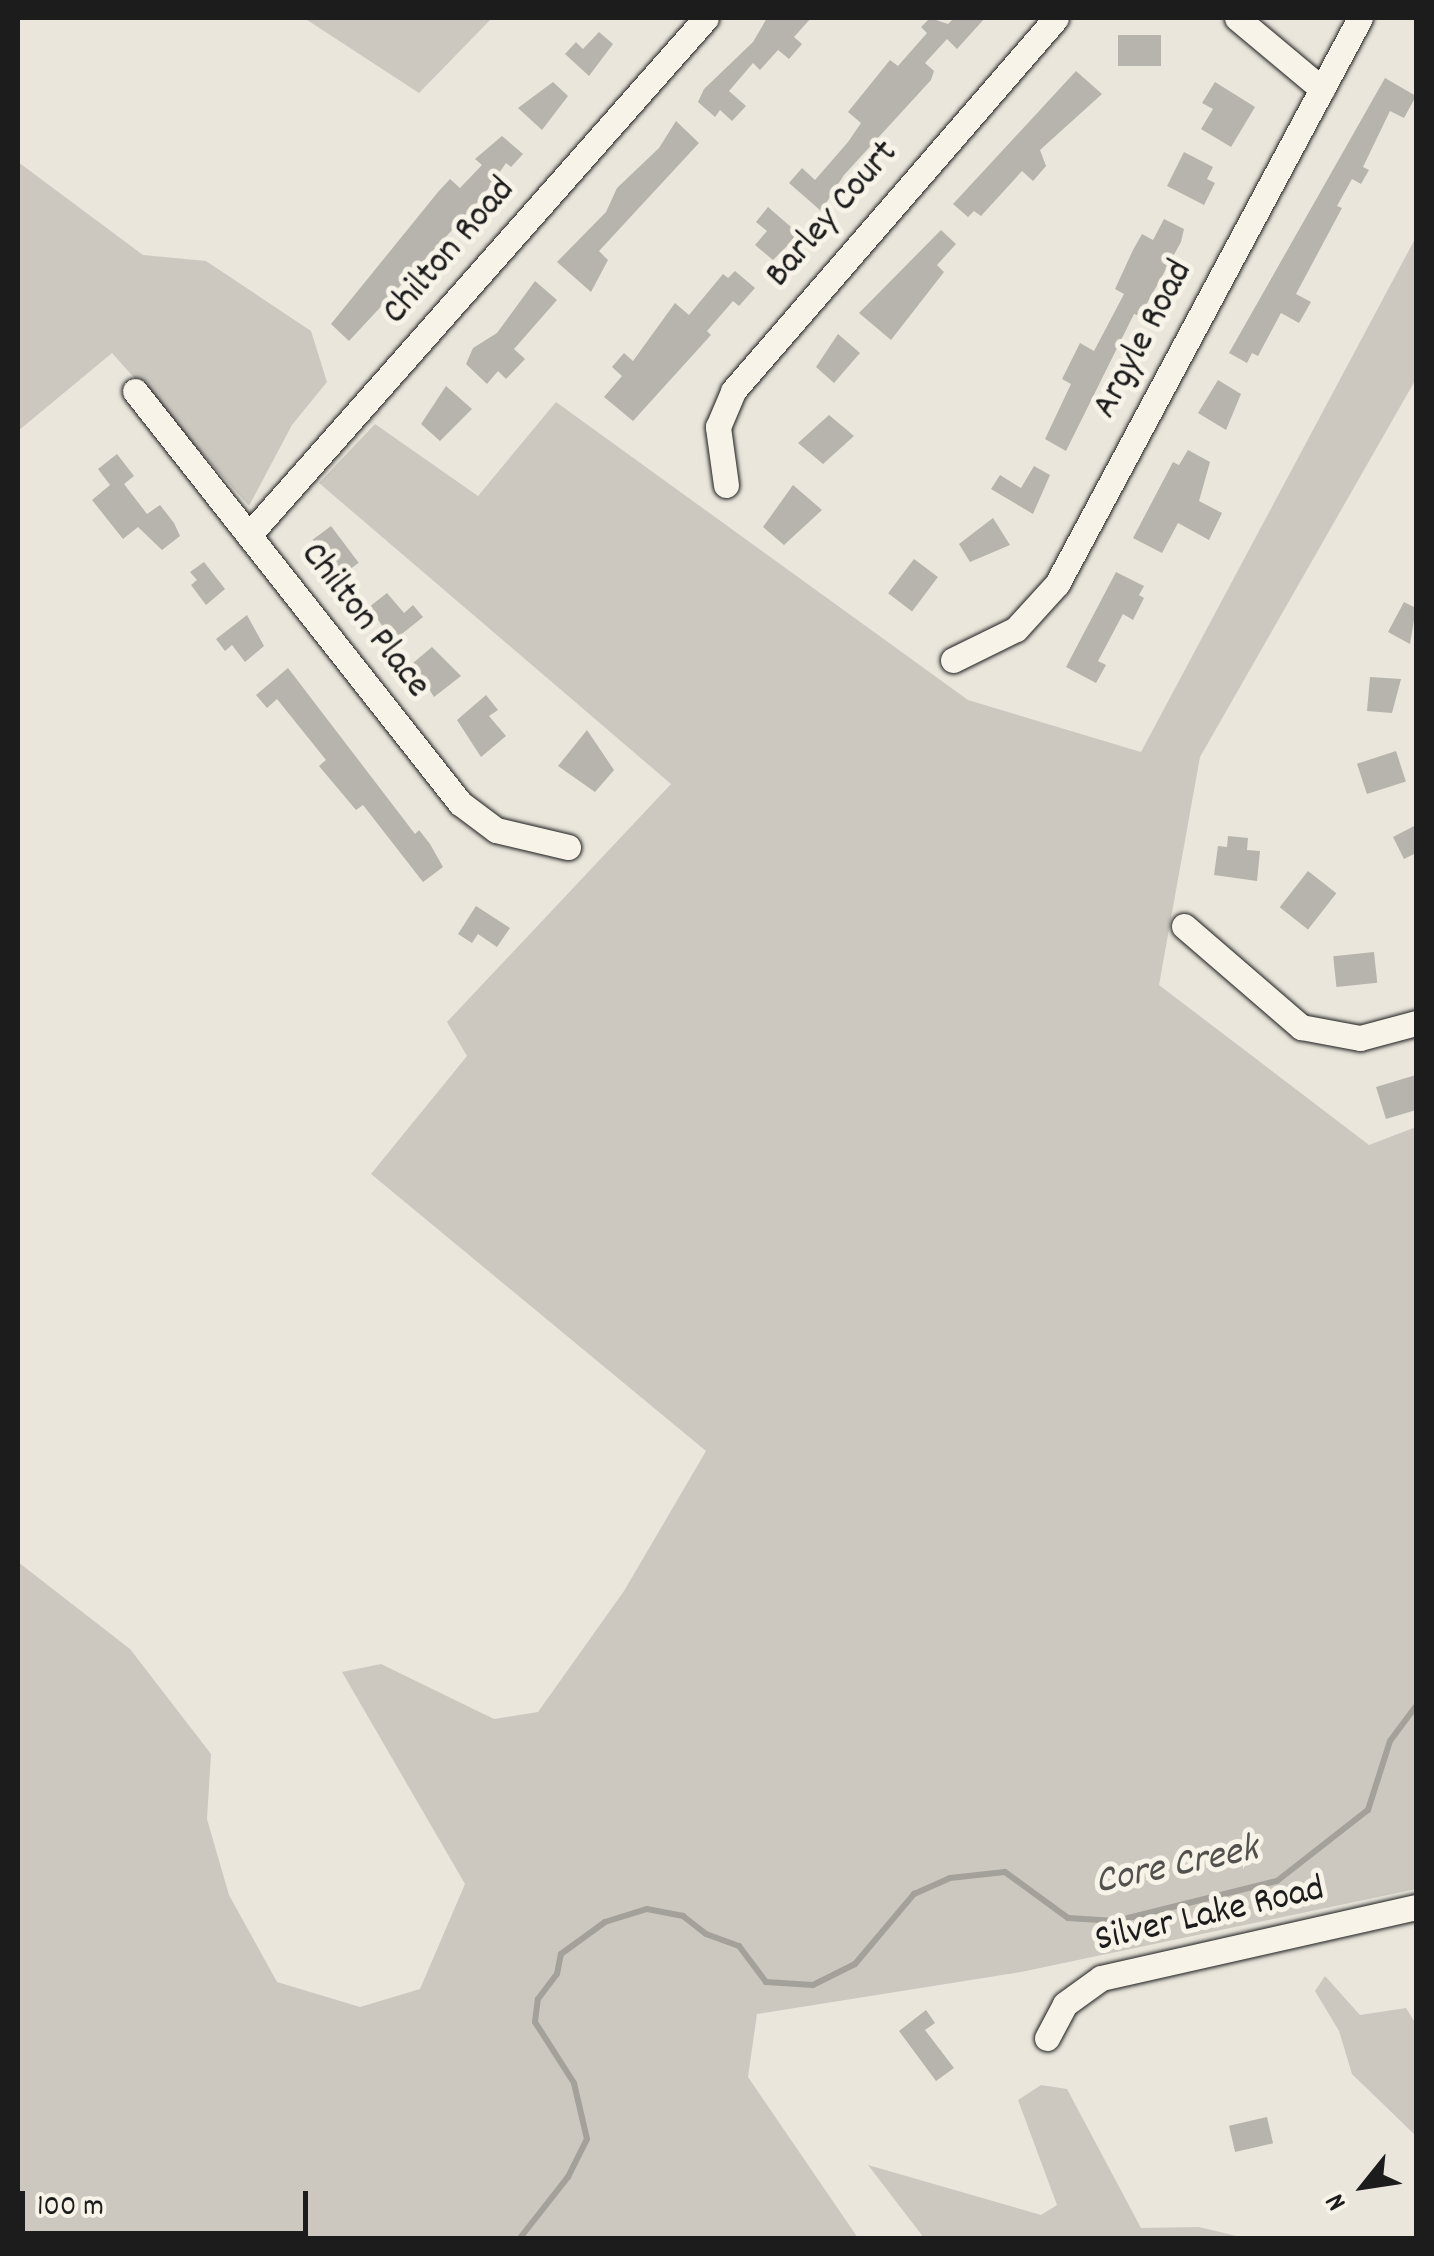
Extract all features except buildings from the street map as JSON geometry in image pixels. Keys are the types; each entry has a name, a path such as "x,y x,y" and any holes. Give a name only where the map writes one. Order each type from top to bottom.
{"street":[{"name":"Chilton Road","path":"249,535 706,18"},
{"name":"Barley Court","path":"726,485 718,427 733,391 1056,18"},
{"path":"1238,18 1322,89"},
{"name":"Argyle Road","path":"954,660 1016,629 1057,584 1360,18"},
{"name":"Chilton Place","path":"135,391 460,803 496,830 568,847"},
{"path":"1184,926 1301,1027 1360,1038 1416,1023"},
{"name":"Silver Lake Road","path":"1047,2038 1065,2004 1101,1978 1416,1907"}],"shaded area":[{"path":"304,18 492,18 419,93"},
{"path":"18,162 143,255 206,261 311,331 327,382 292,425 249,506 112,353 18,431"},
{"path":"1416,237 1416,379 1200,757 1159,985 1369,1145 1416,1127 1416,1889 1021,1972 757,2014 748,2077 858,2238 18,2238 18,1562 130,1649 211,1754 207,1819 229,1895 277,1982 360,2007 420,1989 465,1884 342,1672 381,1664 494,1719 538,1712 624,1591 706,1451 371,1174 467,1056 447,1022 671,784 319,483 375,424 478,496 556,402 968,700 1141,752"},
{"path":"1325,1976 1360,2015 1406,2008 1416,2024 1416,2136 1352,2074 1339,2031 1315,1991"},
{"path":"1041,2085 1067,2089 1141,2228 1199,2227 1245,2238 924,2238 868,2165 1041,2215 1057,2205 1018,2100"}],"waterway":[{"name":"Core Creek","path":"520,2238 568,2177 587,2139 574,2083 535,2022 538,1999 557,1974 561,1954 605,1922 647,1909 683,1916 706,1934 739,1946 766,1982 813,1985 855,1964 914,1894 950,1878 1005,1872 1068,1918 1116,1921 1277,1881 1368,1810 1390,1741 1416,1706"}]}
